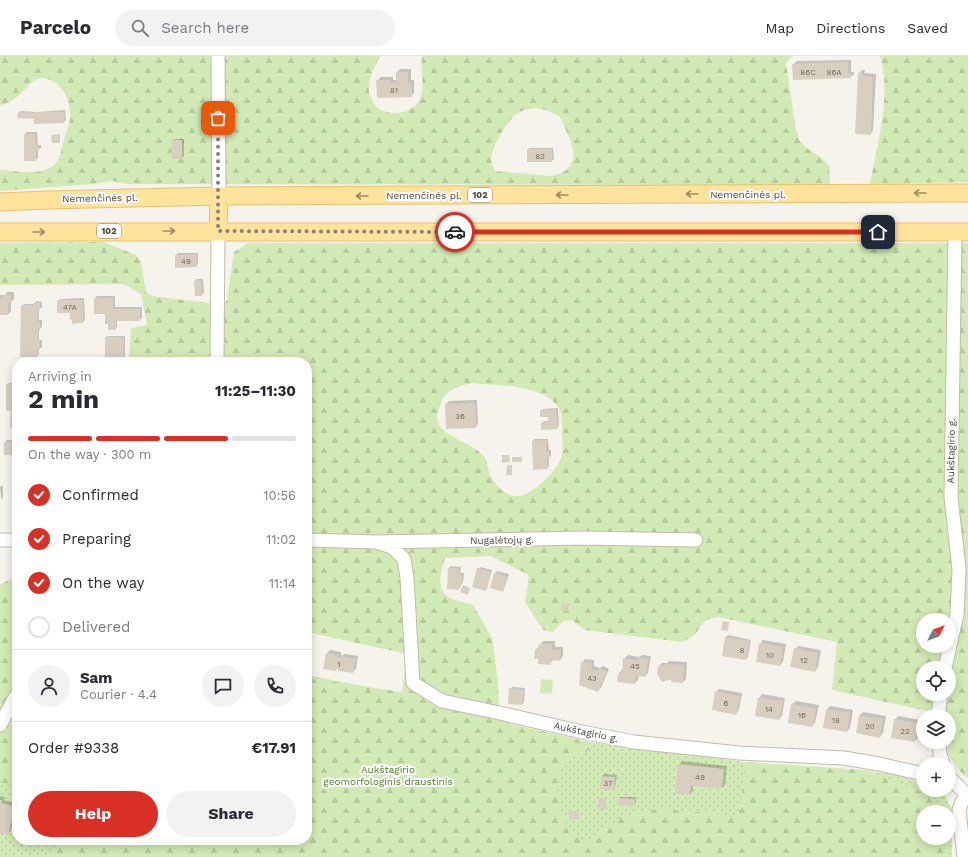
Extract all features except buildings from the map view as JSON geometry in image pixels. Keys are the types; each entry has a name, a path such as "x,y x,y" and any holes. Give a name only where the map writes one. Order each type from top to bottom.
{"main road":[{"name":"Nemenčinės pl.","path":"0,202 218,196 968,193"},
{"path":"218,196 218,231"},
{"name":"102","path":"0,232 962,232"}],"street":[{"path":"218,56 218,196"},
{"path":"217,357 218,231"},
{"name":"Aukštagirio g.","path":"947,661 957,614 959,569 951,497 962,232"},
{"name":"Nugalėtojų g.","path":"312,540 376,542 582,538 696,540"},
{"path":"0,540 12,540"},
{"name":"Aukštagirio g.","path":"376,542 392,547 404,559 407,578 413,684 442,701 634,742 739,753 844,758 916,772"},
{"path":"0,725 12,703"},
{"path":"956,784 968,796 962,802 959,810 964,857"}],"green space":[{"path":"0,56 380,56 371,77 369,93 373,103 376,106 382,110 395,113 414,107 421,96 423,86 422,56 792,56 786,63 795,124 799,140 807,148 824,160 829,166 830,185 127,184 112,181 93,184 0,191 0,170 32,172 45,170 54,165 60,156 69,125 70,112 67,99 60,87 49,79 42,78 32,82 18,96 7,104 0,105","holes":["536,108 549,111 560,117 571,143 573,160 569,167 562,172 551,176 495,171 491,161 492,154 500,136 511,119 517,113 528,109"]},
{"path":"880,56 968,56 968,182 870,184 884,103 883,71"},
{"path":"104,242 136,255 141,262 146,292 152,296 224,305 227,300 234,252 248,243 968,243 968,778 963,775 956,765 956,757 950,757 948,754 948,749 956,749 956,709 918,709 832,690 837,642 718,617 712,618 702,624 693,636 682,642 585,630 572,620 563,621 553,632 543,630 525,602 529,575 491,556 445,558 440,577 443,592 452,599 473,605 492,638 498,682 499,706 510,724 589,742 590,748 586,752 569,758 560,766 556,786 564,818 570,832 582,840 595,838 619,818 657,809 733,815 741,809 745,762 863,770 916,790 916,797 930,797 935,805 916,805 916,845 947,845 948,857 46,857 61,845 312,845 312,679 402,692 407,654 312,633 312,357 129,357 131,328 147,325 141,294 123,284 0,285 0,243","holes":["473,383 530,390 549,398 555,403 561,412 562,455 558,465 539,485 526,494 514,496 504,492 496,484 489,473 486,460 481,453 444,431 439,425 437,415 445,396 448,392 457,387"]},
{"path":"12,578 12,786 0,785 0,585"},
{"name":"Aukštagirio geomorfologinis draustinis","path":"12,604 12,845 312,845 312,676 412,696 510,724 589,742 745,762 863,770 902,776 916,781 916,797 946,797 949,805 916,805 916,845 952,845 952,857 0,857 0,605"},
{"path":"541,679 553,680 552,694 540,693"}],"way so far":[{"path":"218,118 218,231 455,232"}],"route":[{"path":"455,232 878,232"}]}
